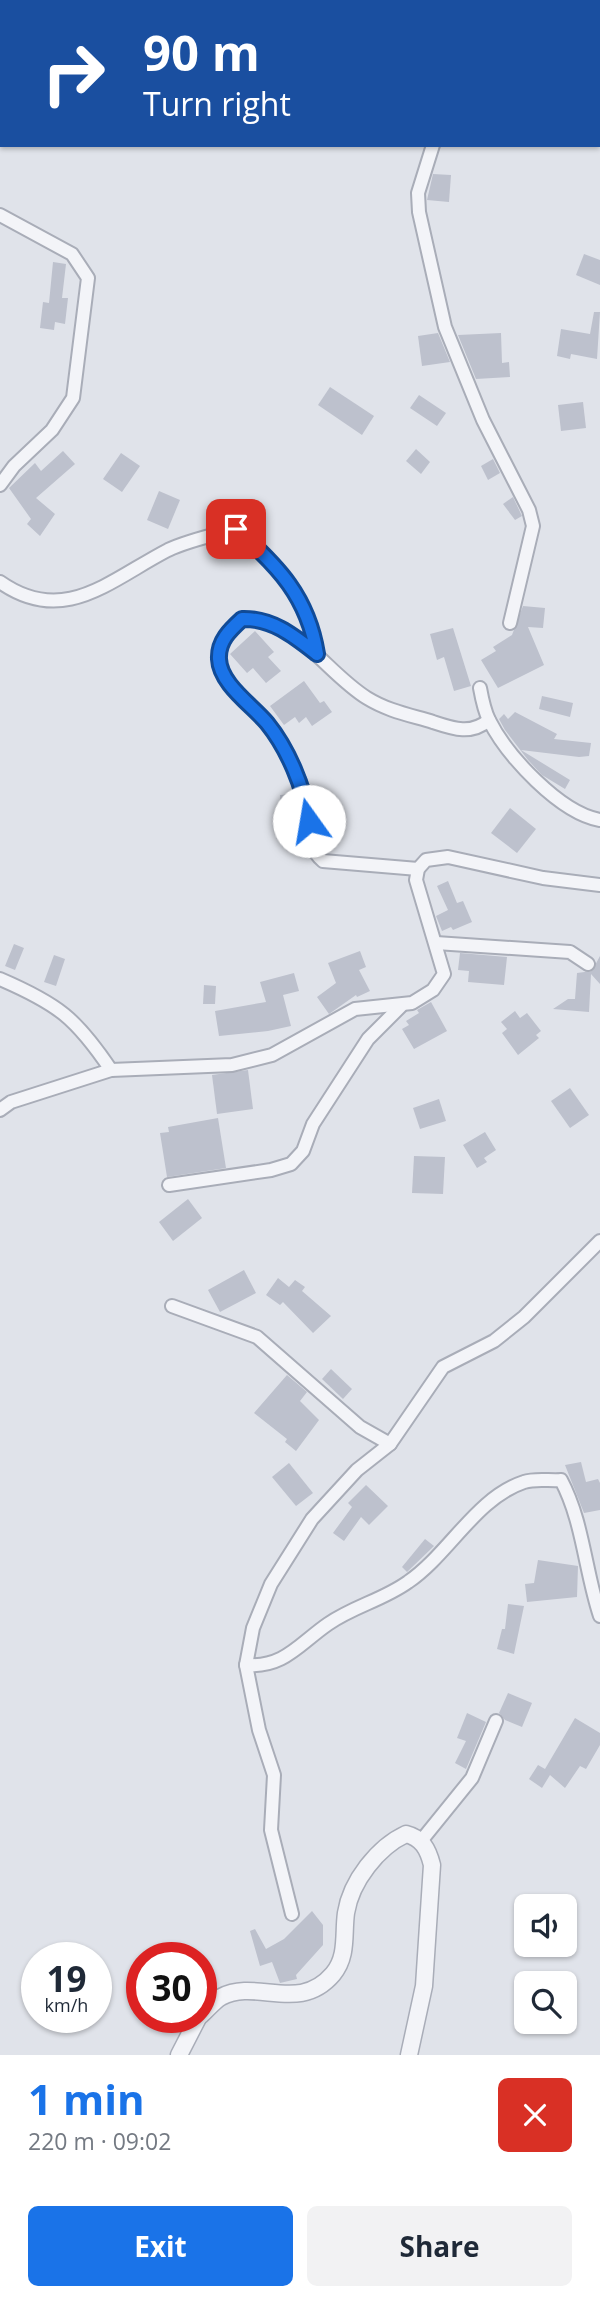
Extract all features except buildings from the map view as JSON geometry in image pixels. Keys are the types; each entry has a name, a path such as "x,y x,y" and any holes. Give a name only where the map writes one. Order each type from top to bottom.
{"street":[{"path":"432,147 418,193 419,212 445,327 483,420 525,502 533,526 510,623"},
{"path":"0,215 72,254 85,269 88,278 73,398 52,430 14,466 0,485"},
{"path":"0,582 21,596 60,602 92,594 172,548 236,529 267,557 292,589 312,624 317,654"},
{"path":"418,869 323,861 316,856 312,847 306,795 278,739 232,686 219,662 220,645 228,631 242,619 261,618 293,636 317,654 348,684 394,711 463,730 479,728 489,720"},
{"path":"480,688 489,720 523,767 571,809 600,820"},
{"path":"169,1185 271,1170 290,1164 303,1151 313,1124 368,1039 401,1006 433,990 444,974 416,880 418,869 426,860 448,857 543,878 600,885"},
{"path":"436,943 570,952 587,964"},
{"path":"0,979 51,1002 67,1013 111,1070"},
{"path":"0,1110 11,1102 111,1070 232,1065 272,1055 355,1009 368,1006 401,1006"},
{"path":"292,1913 271,1830 274,1775 259,1730 246,1665 253,1628 271,1584 312,1518 357,1470 390,1444 443,1367 494,1341 524,1317 600,1241"},
{"path":"172,1306 257,1337 360,1427 390,1444"},
{"path":"246,1665 265,1667 289,1655 355,1607 382,1599 410,1581 449,1546 485,1506 525,1481 561,1480 572,1501 600,1616"},
{"path":"421,1842 472,1778 496,1721"},
{"path":"217,2001 222,1997 254,1991 285,1996 314,1989 333,1974 344,1954 346,1910 358,1883 377,1853 388,1842 406,1834 428,1849 432,1865 424,1986 409,2055"},
{"path":"178,2055 190,2033"}],"route":[{"path":"236,529 267,557 292,589 312,624 317,654 293,636 261,618 242,619 228,631 220,645 219,662 232,686 267,723 278,739 306,795 309,821"}]}
